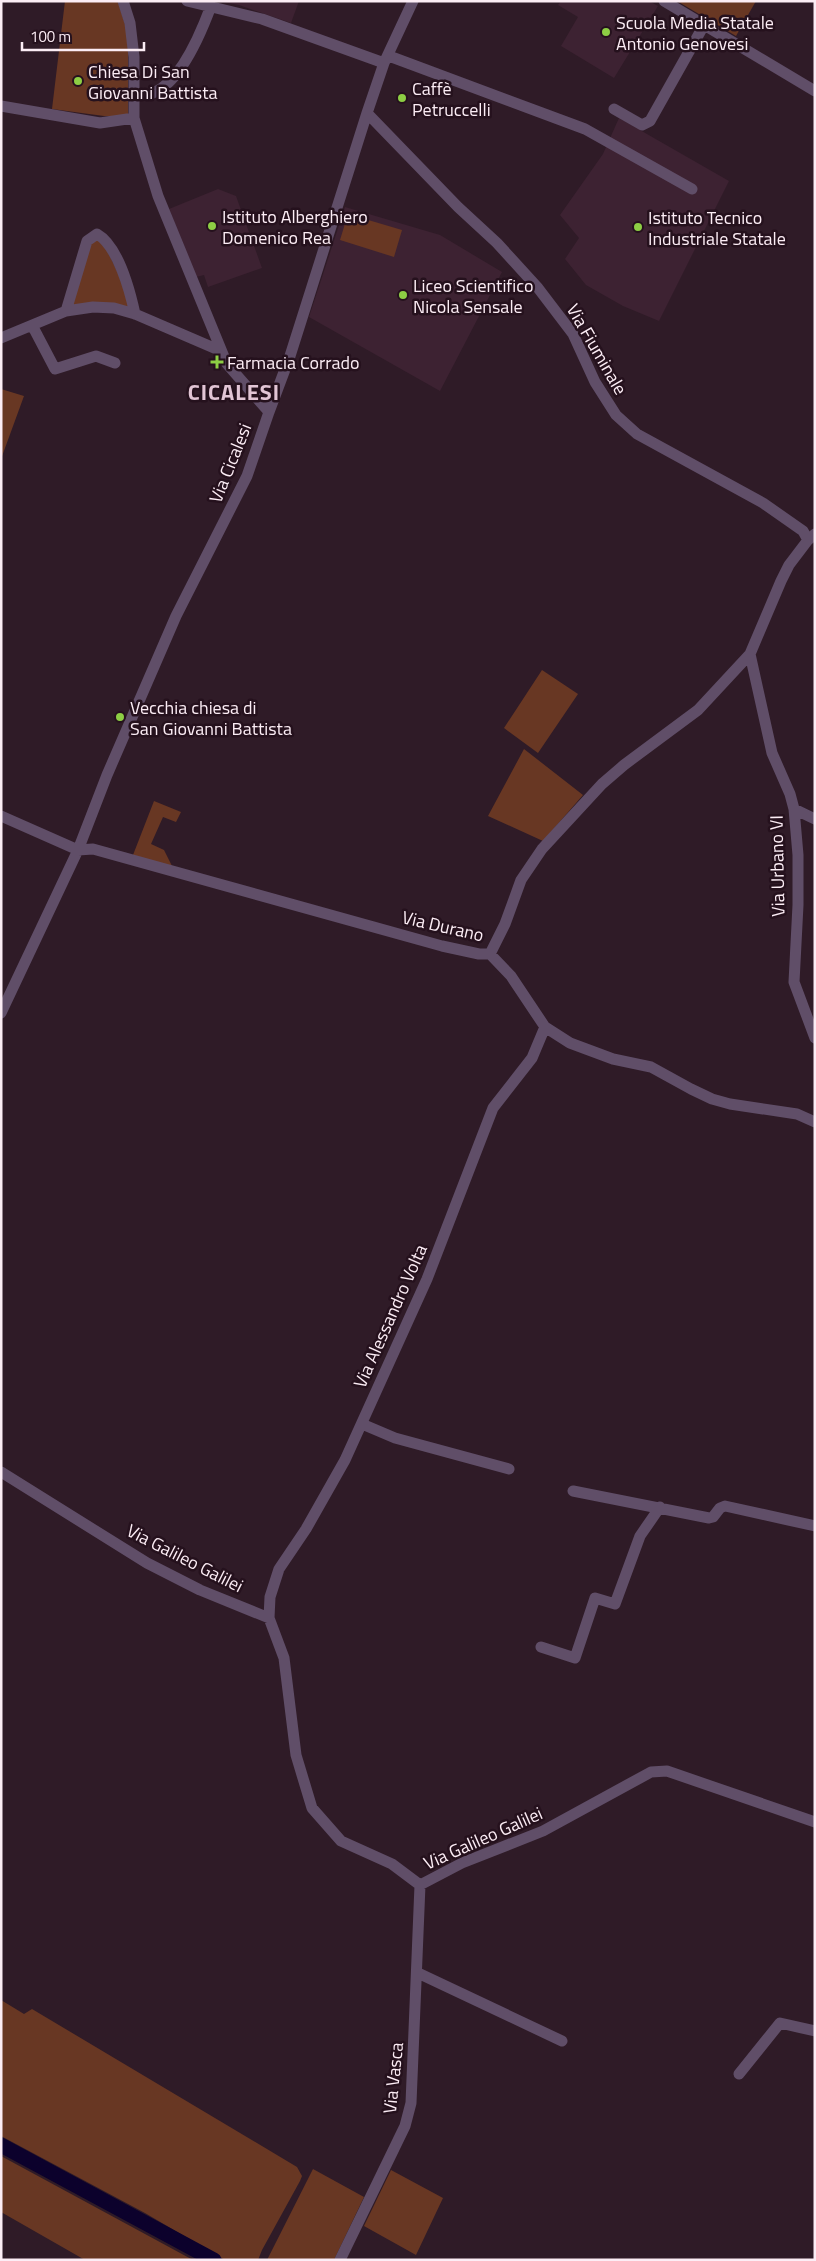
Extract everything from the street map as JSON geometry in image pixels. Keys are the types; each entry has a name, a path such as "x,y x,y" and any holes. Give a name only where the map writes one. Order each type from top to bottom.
{"street":[{"path":"187,1 262,19 387,60 585,130 692,189"},
{"path":"269,412 290,356 367,113 387,60 413,1"},
{"path":"664,1 815,91"},
{"name":"Via Cicalesi","path":"1,1013 78,850 107,775 176,616 247,476 269,412 235,375 221,351 158,196 134,118 134,57 130,23 125,3"},
{"path":"133,96 152,93 169,84 198,40 211,6"},
{"path":"614,109 642,125 650,121 704,25"},
{"path":"1,106 100,123 134,118"},
{"name":"Via Fiuminale","path":"367,113 458,207 497,243 538,288 573,334 596,382 616,415 637,434 763,503 811,537"},
{"path":"66,311 87,241 97,234 104,238 112,250 124,275 135,314"},
{"path":"1,338 66,311 92,307 114,308 135,314 221,351"},
{"path":"33,326 55,369 96,356 115,363"},
{"path":"490,954 506,924 521,880 542,849 602,784 624,765 698,710 750,654 781,581 811,537"},
{"name":"Via Urbano VI","path":"750,654 772,753 790,794 794,810 798,854 798,897 793,973 798,999 815,1038"},
{"path":"794,810 815,820"},
{"name":"Via Durano","path":"1,816 78,850 93,849 442,946 480,954 490,954 511,976 545,1027 585,1050 613,1059 651,1067 712,1099 797,1114 815,1122"},
{"name":"Via Alessandro Volta","path":"269,1618 270,1598 279,1569 306,1529 340,1469 362,1424 427,1279 493,1108 532,1058 545,1027"},
{"path":"362,1424 395,1438 509,1469"},
{"name":"Via Galileo Galilei","path":"1,1472 147,1563 200,1590 269,1618 284,1658 296,1755 312,1808 340,1841 392,1864 420,1884 462,1863 543,1831 651,1772 667,1771 815,1822"},
{"path":"573,1491 709,1518 713,1517 720,1508 725,1506 815,1526"},
{"path":"541,1647 575,1658 595,1598 615,1604 640,1536 660,1507"},
{"name":"Via Vasca","path":"340,2260 405,2126 411,2103 418,1973 420,1884"},
{"path":"418,1973 562,2041"},
{"path":"739,2074 780,2024 815,2031"}],"shaded area":[{"path":"65,1 117,1 128,34 128,116 104,116 52,109"},
{"path":"218,1 299,1 291,23 239,5"},
{"name":"Scuola Media Statale Antonio Genovesi","path":"561,1 649,1 658,6 614,78 561,46 578,17 558,5"},
{"path":"677,1 756,1 736,36"},
{"name":"Istituto Tecnico Industriale Statale","path":"619,118 729,181 659,321 623,306 586,285 565,259 579,238 560,215 603,154"},
{"name":"Istituto Alberghiero Domenico Rea","path":"218,189 236,196 262,268 208,287 204,275 196,277 169,209"},
{"name":"Liceo Scientifico Nicola Sensale","path":"345,207 440,235 502,272 440,391 309,317"},
{"path":"348,214 402,230 394,257 340,240"},
{"path":"92,240 102,240 118,273 130,307 72,305"},
{"path":"1,389 24,396 1,459"},
{"path":"542,670 578,694 538,753 504,728"},
{"path":"524,749 583,795 543,841 488,816"},
{"path":"154,801 181,812 176,822 163,817 151,844 164,850 173,868 133,855"},
{"path":"1,2000 24,2014 32,2009 297,2167 302,2176 300,2181 258,2260 225,2260 145,2213 1,2136"},
{"path":"1,2156 193,2260 85,2260 1,2212"},
{"path":"313,2169 364,2197 334,2260 267,2260"},
{"path":"391,2170 443,2198 416,2255 364,2226"}],"waterway":[{"path":"1,2145 214,2260"}],"place":[{"name":"Scuola Media Statale Antonio Genovesi","path":"606,32"},
{"name":"Chiesa Di San Giovanni Battista","path":"78,81"},
{"name":"Caffè Petruccelli","path":"402,98"},
{"name":"Istituto Alberghiero Domenico Rea","path":"212,226"},
{"name":"Istituto Tecnico Industriale Statale","path":"638,227"},
{"name":"Liceo Scientifico Nicola Sensale","path":"403,295"},
{"name":"Farmacia Corrado","path":"217,362"},
{"name":"Vecchia chiesa di San Giovanni Battista","path":"120,717"}],"district":[{"name":"CICALESI","path":"234,392"}]}
